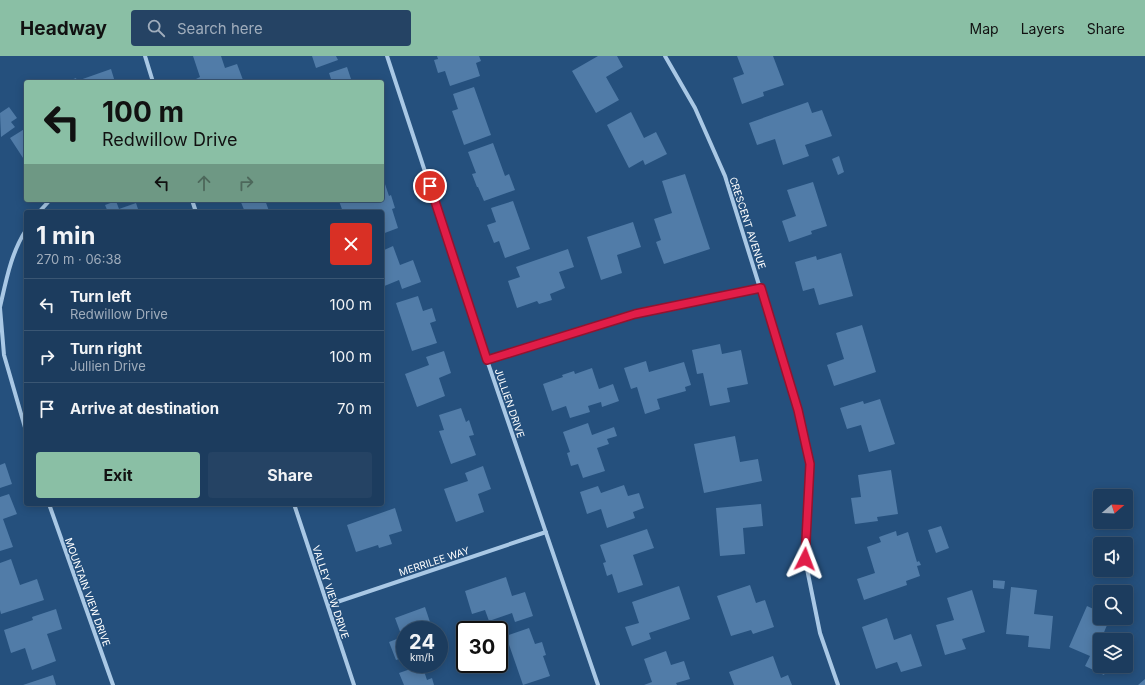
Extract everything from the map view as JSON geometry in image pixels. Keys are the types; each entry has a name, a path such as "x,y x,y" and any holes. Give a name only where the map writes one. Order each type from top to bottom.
{"street":[{"path":"144,56 152,80"},
{"name":"JULLIEN DRIVE","path":"387,56 487,360 598,685"},
{"name":"CRESCENT AVENUE","path":"665,56 694,108 725,176 798,410 810,464 805,559 820,633 838,685"},
{"path":"41,210 48,202"},
{"path":"24,233 8,273 0,308 4,355 24,424"},
{"path":"487,360 635,314 761,288"},
{"name":"MOUNTAIN VIEW DRIVE","path":"50,506 113,685"},
{"name":"VALLEY VIEW DRIVE","path":"295,506 354,685"},
{"name":"MERRILEE WAY","path":"328,605 546,532"}],"building":[{"path":"193,56 221,56 225,68 237,64 243,80 196,80 200,77"},
{"path":"312,56 336,56 338,60 316,68"},
{"path":"437,56 479,56 481,61 476,63 480,76 450,86 445,71 438,73 434,60 438,59"},
{"path":"598,56 617,56 623,67 606,77 619,100 596,113 572,71"},
{"path":"737,56 773,56 784,85 763,92 764,96 742,104 733,78 744,74"},
{"path":"347,67 351,80 329,80 331,79 329,73"},
{"path":"111,69 114,80 80,80"},
{"path":"474,87 491,135 464,145 452,111 458,109 453,94"},
{"path":"808,102 812,113 822,110 832,136 805,145 809,156 783,165 775,139 757,145 749,123"},
{"path":"9,107 17,118 11,122 15,127 1,137 0,113"},
{"path":"631,112 644,138 656,132 667,154 645,165 643,160 629,168 607,125"},
{"path":"24,129 24,159 10,138"},
{"path":"493,143 505,176 509,174 515,190 484,201 472,174 476,173 468,152"},
{"path":"839,156 844,172 838,175 832,159"},
{"path":"685,174 710,249 664,264 656,242 661,240 654,219 672,213 662,181"},
{"path":"384,181 389,196 391,195 395,208 392,209 398,228 384,233 384,210 342,210 339,202 384,202"},
{"path":"813,182 827,226 811,231 812,234 789,242 782,221 796,216 787,190"},
{"path":"513,201 530,249 505,258 499,241 494,243 487,225 496,222 491,208"},
{"path":"116,202 119,209 136,203 138,210 107,210 105,205"},
{"path":"241,202 266,202 269,210 244,210"},
{"path":"633,222 641,247 617,255 622,273 601,280 587,237"},
{"path":"393,246 400,265 413,260 421,282 402,289 399,280 384,286 384,250"},
{"path":"568,249 574,267 559,272 565,288 550,294 552,300 539,304 537,301 517,308 508,281 520,277 516,267"},
{"path":"841,253 853,296 819,305 814,288 803,291 795,262 816,256 817,260"},
{"path":"418,296 423,311 432,308 436,321 430,323 437,343 412,351 396,303"},
{"path":"862,325 876,372 834,386 827,365 844,359 836,333"},
{"path":"720,344 722,354 741,350 748,384 727,388 730,402 710,406 703,373 697,374 692,350"},
{"path":"444,351 451,373 439,378 445,396 417,407 405,374 429,365 426,357"},
{"path":"646,361 649,372 684,362 691,385 685,387 686,391 657,399 660,409 645,414 637,387 631,389 624,368"},
{"path":"592,368 599,389 613,384 619,401 602,407 601,402 588,406 590,412 570,418 566,406 552,411 543,384 563,377 562,375 574,371 575,374"},
{"path":"880,399 895,444 869,452 861,425 847,429 840,408 863,401 864,404"},
{"path":"461,408 466,422 469,420 474,435 469,436 476,455 451,464 439,431 444,430 439,415"},
{"path":"588,423 592,435 614,427 617,436 607,439 609,444 597,448 605,471 583,478 578,464 571,466 567,453 570,452 563,432"},
{"path":"735,436 740,462 758,459 762,481 704,493 694,444"},
{"path":"5,463 12,484 0,488 0,465"},
{"path":"483,466 491,489 478,494 484,512 456,522 444,489 468,481 465,473"},
{"path":"891,470 898,514 877,517 878,521 855,524 851,498 861,497 858,475"},
{"path":"624,485 628,496 639,493 644,508 633,512 635,518 607,528 601,509 587,514 580,492 598,486 601,493"},
{"path":"9,494 17,514 3,519 13,547 0,551 0,497"},
{"path":"761,504 763,526 743,528 745,554 720,556 716,508"},
{"path":"395,508 402,531 389,535 392,544 379,548 378,545 356,552 347,525"},
{"path":"941,526 949,548 936,553 928,530"},
{"path":"647,529 654,548 633,555 643,585 618,593 612,574 607,576 603,563 606,562 600,545"},
{"path":"896,531 897,536 908,532 917,562 919,561 921,565 917,566 920,576 906,581 907,585 864,600 857,579 875,573 867,547 881,542 879,537"},
{"path":"11,559 20,585 37,579 44,600 1,614 0,563"},
{"path":"506,577 512,596 525,592 533,616 515,622 512,613 489,621 485,610 472,614 465,591"},
{"path":"993,580 1005,581 1004,589 993,588"},
{"path":"750,585 756,603 765,600 774,627 753,634 751,630 731,636 717,596"},
{"path":"679,586 690,619 649,633 651,639 632,646 625,627 639,623 632,602"},
{"path":"1011,587 1037,590 1034,614 1053,616 1050,649 1028,647 1029,636 1006,634"},
{"path":"972,590 985,632 962,639 966,649 945,655 936,625 954,620 947,598"},
{"path":"1087,606 1093,609 1093,625 1107,625 1104,633 1093,633 1093,670 1085,666 1090,656 1069,647"},
{"path":"425,607 430,621 396,621 395,618"},
{"path":"56,609 62,629 47,634 56,661 32,670 25,648 11,653 4,630 33,620 32,617"},
{"path":"887,618 894,640 911,634 922,666 901,672 897,662 876,669 862,627"},
{"path":"529,628 535,644 542,642 546,655 543,656 550,676 523,685 508,642 508,635"},
{"path":"396,639 396,660 389,642"},
{"path":"666,651 671,665 684,661 690,679 676,683 677,685 644,685 652,682 644,659"},
{"path":"773,656 781,678 788,675 792,685 734,685 729,672"},
{"path":"399,673 425,673 427,680 432,678 434,685 404,685"},
{"path":"53,675 56,685 23,685"},
{"path":"1145,679 1145,685 1138,685"}],"route":[{"path":"430,186 487,360 635,314 761,288 798,410 810,464 805,559"}]}
